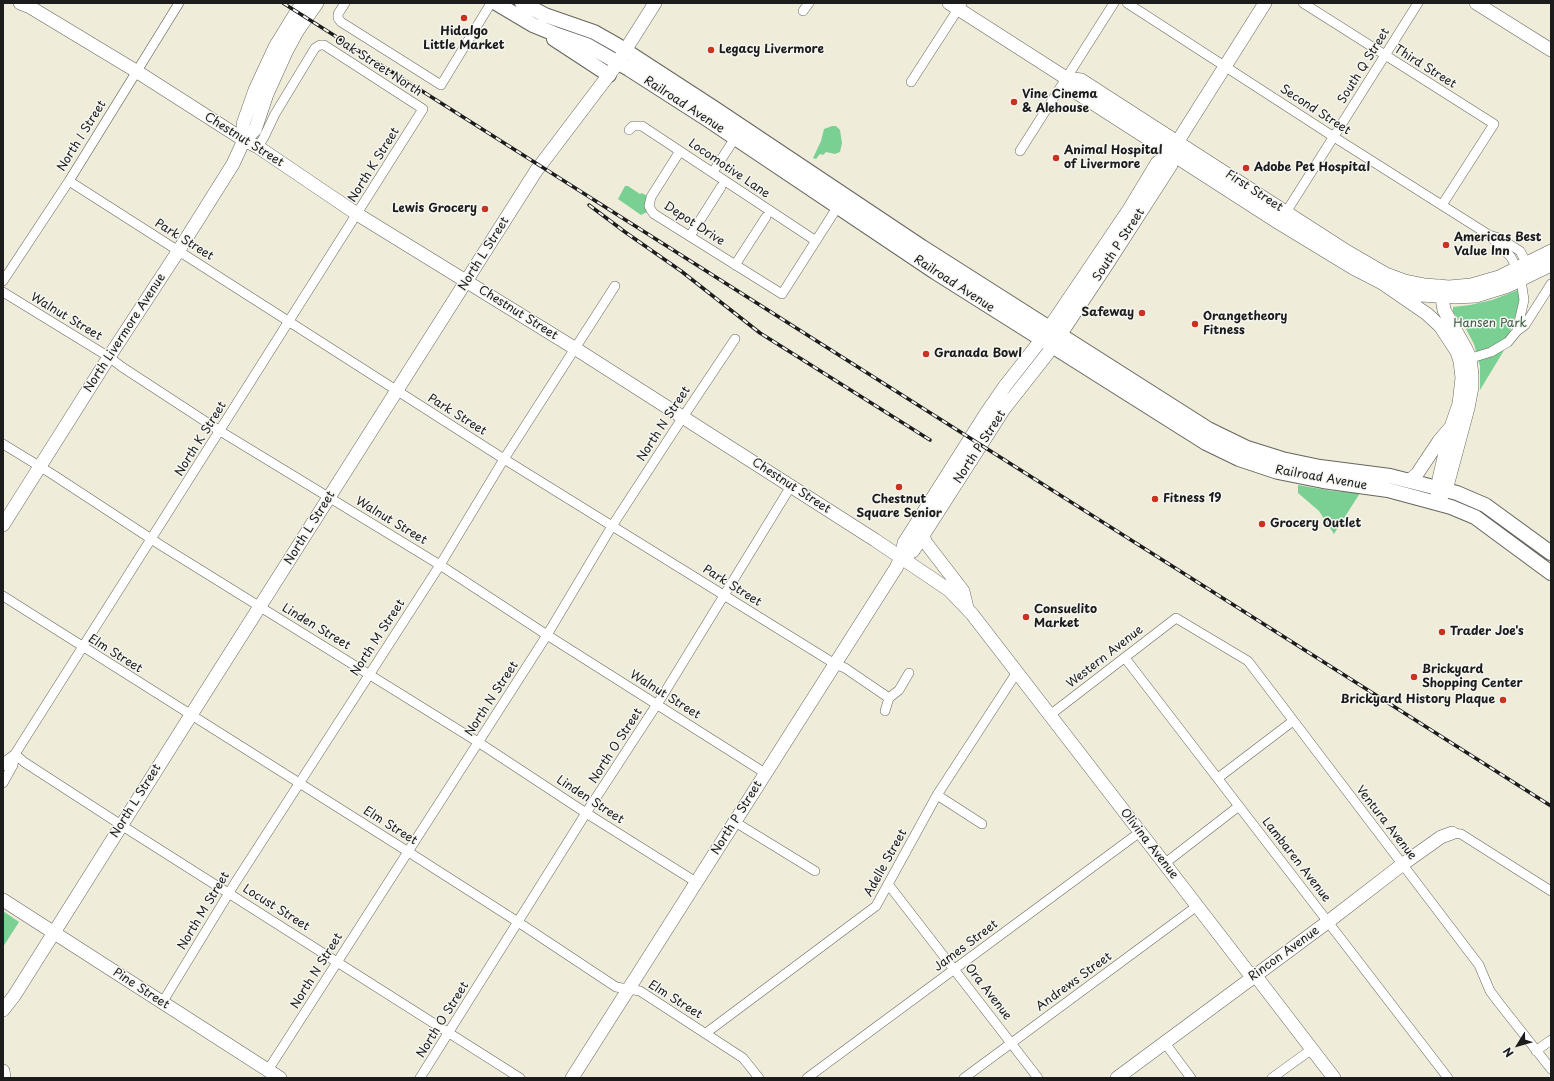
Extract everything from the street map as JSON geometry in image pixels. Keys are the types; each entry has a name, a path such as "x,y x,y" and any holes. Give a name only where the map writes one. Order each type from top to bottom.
{"main road":[{"name":"Railroad Avenue","path":"496,3 533,25 555,34 622,56"},
{"name":"Railroad Avenue","path":"522,3 545,15 594,32 622,56 841,201 922,248 1190,434 1239,459 1292,476 1388,490 1438,503 1475,518 1551,573"},
{"path":"533,25 609,75"},
{"name":"Railroad Avenue","path":"1051,337 1208,429 1247,448 1300,463 1368,472 1442,488 1485,506 1551,553"}],"street":[{"name":"North I Street","path":"3,281 68,181 179,3"},
{"name":"North Livermore Avenue","path":"244,140 243,124 255,90 275,46 302,3"},
{"name":"North Livermore Avenue","path":"3,525 39,466 233,164 244,140 256,130 267,94 286,52 298,30 317,3"},
{"path":"345,3 338,14 338,18 441,85 491,3"},
{"name":"North L Street","path":"3,1010 14,996 190,715 540,166 609,75 655,3"},
{"path":"803,12 809,3"},
{"path":"1020,152 1114,3"},
{"name":"Second Street","path":"1127,3 1489,235 1499,238 1520,251 1521,271"},
{"name":"South P Street","path":"1051,337 1171,165 1175,147 1266,3"},
{"name":"Third Street","path":"1303,3 1384,56 1494,124 1442,205"},
{"name":"South Q Street","path":"1282,217 1418,3"},
{"path":"1476,3 1551,50"},
{"name":"Chestnut Street","path":"27,4 244,140 258,147 357,214 576,349 791,486 949,590 967,608"},
{"path":"911,82 956,5"},
{"name":"First Street","path":"956,5 1066,78 1074,91 1175,147 1282,217 1352,268 1382,283 1434,320 1465,360"},
{"name":"Oak Street North","path":"258,147 275,114 315,48 320,45 324,45 423,109"},
{"name":"North K Street","path":"3,783 13,765 15,754 423,109"},
{"name":"Locomotive Lane","path":"628,130 633,126 642,126 816,241"},
{"path":"713,172 739,133"},
{"name":"Depot Drive","path":"680,151 651,197 649,206 654,214 782,294 816,241"},
{"name":"Park Street","path":"68,181 179,250 289,323 504,459 835,664 845,668 889,698"},
{"path":"690,236 721,187"},
{"path":"816,241 841,201"},
{"path":"735,265 766,217"},
{"name":"First Street","path":"1282,217 1349,252 1386,274 1441,291"},
{"path":"1521,271 1551,251"},
{"path":"1442,488 1451,427 1459,404 1465,360 1462,339 1445,314 1441,291 1481,283 1521,271 1551,265"},
{"path":"1518,331 1524,300 1521,271"},
{"name":"First Street","path":"1382,283 1420,294 1441,291"},
{"path":"1465,360 1488,353 1502,346 1513,337 1525,325 1551,284"},
{"name":"North M Street","path":"162,1003 229,893 369,673 440,565 504,459 615,286"},
{"name":"Walnut Street","path":"3,292 109,357 220,431 440,565 547,635 765,773"},
{"name":"North P Street","path":"901,558 913,551 1051,337"},
{"name":"North P Street","path":"572,1078 835,664 901,558 904,543 987,412 1005,386 1051,337"},
{"name":"North N Street","path":"268,1070 407,851 547,635 612,526 682,417 735,339"},
{"path":"1438,503 1471,398 1472,375 1465,360"},
{"path":"1410,480 1417,474 1438,441 1451,427"},
{"name":"Linden Street","path":"3,444 260,607 369,673 696,882"},
{"name":"North O Street","path":"420,1078 586,813 725,596 791,486"},
{"path":"923,536 926,543 963,591 967,608"},
{"name":"Elm Street","path":"3,596 83,648 407,851 616,987 640,991 743,1058 759,1078"},
{"name":"Olivina Avenue","path":"967,608 1248,972 1255,975 1334,1078"},
{"name":"Western Avenue","path":"1050,715 1176,618"},
{"name":"Ventura Avenue","path":"1176,618 1248,661 1479,965 1490,991 1551,1070"},
{"name":"Lambaren Avenue","path":"1125,658 1448,1078"},
{"name":"Adelle Street","path":"706,1034 876,906 937,795 1017,672"},
{"path":"885,711 889,698 899,690 909,673"},
{"path":"1218,778 1293,721"},
{"path":"3,766 15,754"},
{"name":"Locust Street","path":"15,754 24,762 520,1078"},
{"path":"937,795 982,824"},
{"path":"1164,864 1239,806"},
{"path":"735,822 815,871"},
{"name":"James Street","path":"807,1078 1140,832"},
{"path":"1452,833 1461,834 1551,891"},
{"name":"Rincon Avenue","path":"1117,1078 1329,922 1403,864 1441,837 1452,833"},
{"name":"Ora Avenue","path":"888,884 1038,1078"},
{"name":"Pine Street","path":"3,900 280,1078"},
{"name":"Andrews Street","path":"964,1078 1197,906"},
{"path":"1536,1051 1551,1040"},
{"path":"1165,1043 1191,1078"},
{"path":"1272,1078 1312,1049"},
{"path":"3,1071 4,1078"}],"green space":[{"path":"836,126 840,130 842,143 840,152 835,154 826,152 823,155 820,154 816,159 813,158 821,141 824,129"},
{"path":"625,186 628,186 640,194 642,193 647,196 645,204 647,212 641,215 618,199"},
{"name":"Hansen Park","path":"1518,290 1520,302 1503,352 1480,390 1480,366 1474,344 1466,329 1453,312 1453,307 1492,300"},
{"path":"1298,485 1333,491 1360,493 1334,534 1319,511 1298,493"},
{"path":"3,911 19,922 3,947"}],"railway":[{"path":"283,3 1551,806"},
{"path":"589,205 681,271 760,333 930,440"}],"place":[{"name":"Hidalgo Little Market","path":"464,18"},
{"name":"Legacy Livermore","path":"711,50"},
{"name":"Vine Cinema & Alehouse","path":"1014,102"},
{"name":"Animal Hospital of Livermore","path":"1056,158"},
{"name":"Adobe Pet Hospital","path":"1246,168"},
{"name":"Lewis Grocery","path":"485,209"},
{"name":"Americas Best Value Inn","path":"1446,245"},
{"name":"Safeway","path":"1142,313"},
{"name":"Orangetheory Fitness","path":"1195,324"},
{"name":"Granada Bowl","path":"926,354"},
{"name":"Chestnut Square Senior","path":"899,487"},
{"name":"Fitness 19","path":"1155,499"},
{"name":"Grocery Outlet","path":"1262,524"},
{"name":"Consuelito Market","path":"1026,617"},
{"name":"Trader Joe's","path":"1442,632"},
{"name":"Brickyard Shopping Center","path":"1414,677"},
{"name":"Brickyard History Plaque","path":"1503,700"}]}
